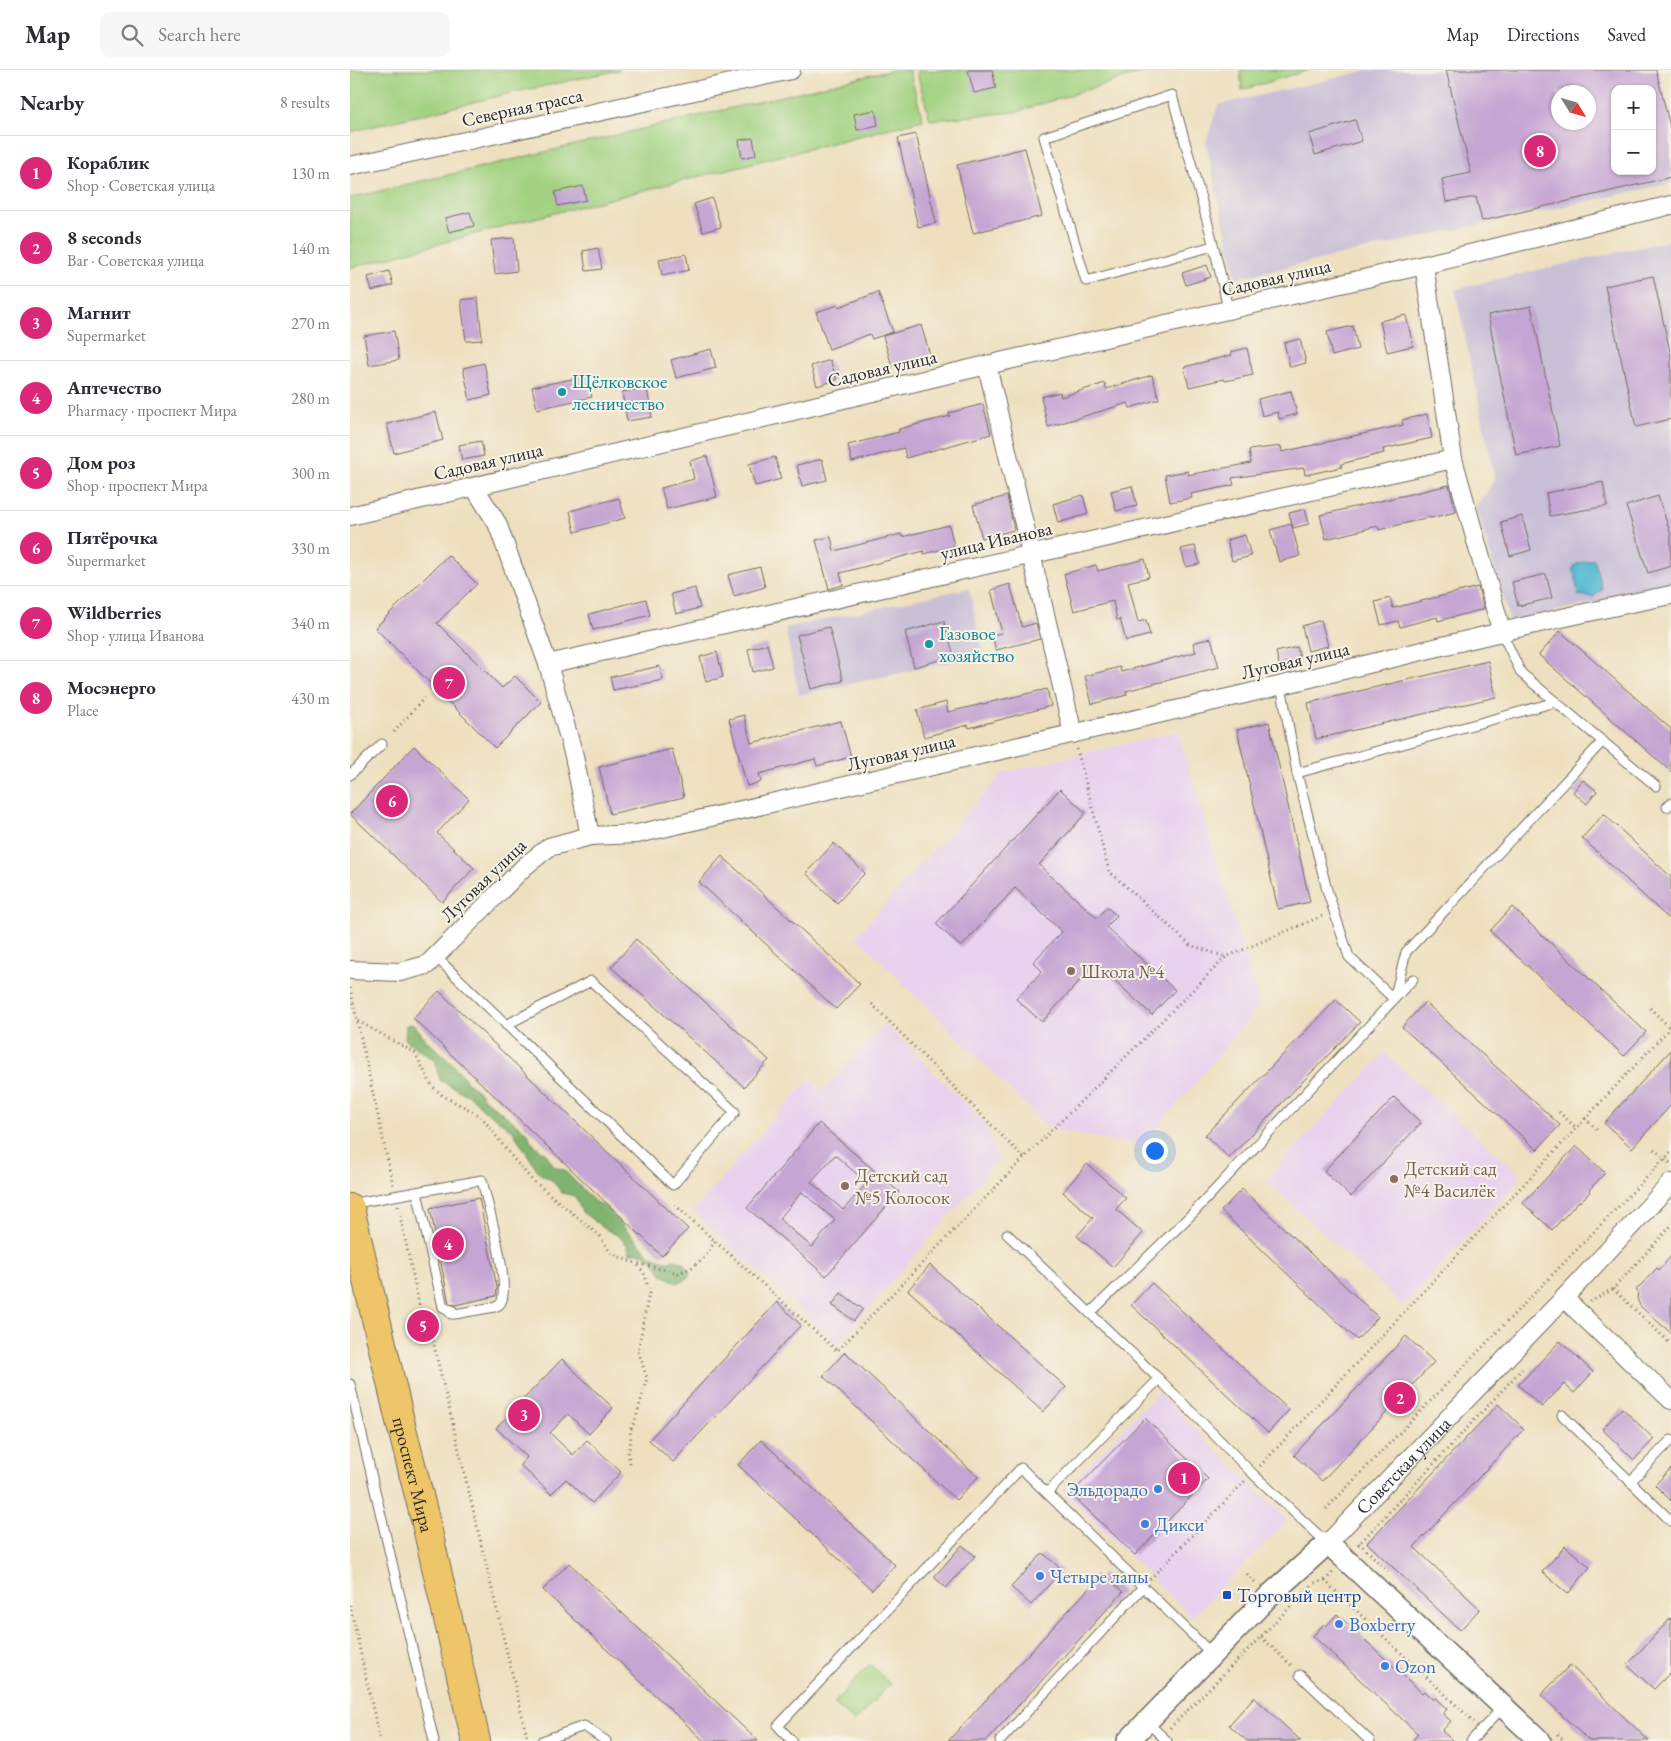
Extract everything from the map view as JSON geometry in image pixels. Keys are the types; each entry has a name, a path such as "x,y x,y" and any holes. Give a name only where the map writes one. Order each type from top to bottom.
{"main road":[{"name":"проспект Мира","path":"350,1206 476,1741"}],"street":[{"name":"Северная трасса","path":"350,166 791,70"},
{"name":"Садовая улица","path":"350,516 987,365 1424,265 1671,205"},
{"path":"1424,265 1453,459 1502,633"},
{"path":"987,365 1072,734"},
{"name":"улица Иванова","path":"548,664 1453,459"},
{"path":"474,486 497,523 548,664 574,756 590,836"},
{"name":"Луговая улица","path":"350,970 400,972 427,965 524,867 549,848 590,836 637,834 1072,734 1576,614 1671,595"},
{"name":"Советская улица","path":"1128,1741 1269,1596 1328,1543 1571,1304 1671,1183"},
{"path":"1571,1304 1668,1392"},
{"path":"1328,1543 1540,1741"}],"lane":[{"path":"1213,246 1086,281 1044,137 1172,95 1213,246 1228,310"},
{"path":"1502,633 1521,673 1656,786"},
{"path":"1281,685 1298,773 1327,890 1349,957 1394,999"},
{"path":"1298,773 1556,702"},
{"path":"1394,999 1406,952 1603,741"},
{"path":"350,775 382,744"},
{"path":"436,957 506,1025 673,1185 735,1112 591,981 506,1025"},
{"path":"1090,1313 1195,1211 1412,979"},
{"path":"350,1206 396,1196 482,1180 503,1272 503,1294 498,1302 452,1310 443,1307 418,1192"},
{"path":"1007,1234 1159,1379 1252,1473 1328,1543"},
{"path":"1047,1493 1159,1379"},
{"path":"350,1384 434,1741"},
{"path":"1562,1415 1671,1522"},
{"path":"1630,1482 1671,1440"},
{"path":"792,1741 778,1726 1021,1468 1212,1654"},
{"path":"1000,1741 1143,1587"},
{"path":"1300,1675 1370,1741"},
{"path":"1471,1741 1503,1707"},
{"path":"1147,1721 1165,1738"},
{"path":"542,1741 584,1726 606,1741"}],"path":[{"path":"394,732 424,698"},
{"path":"1072,734 1109,871 1190,945 1226,957"},
{"path":"675,1205 837,1351 1024,1158 1226,957 1334,911"},
{"path":"350,988 422,1319 424,1327 433,1341 528,1741"},
{"path":"872,1004 1024,1158"},
{"path":"1143,1587 1671,1028 1650,1008"},
{"path":"357,1020 415,1053 432,1086 443,1096 474,1112 484,1120 512,1157 531,1178 600,1236 610,1252 628,1261 678,1273 691,1268 705,1256 715,1241"},
{"path":"1559,1112 1576,1128"},
{"path":"1585,1118 1597,1129"},
{"path":"1654,1149 1671,1164"},
{"path":"1326,1509 1671,1152"},
{"path":"1571,1304 1613,1289 1671,1226"},
{"path":"630,1463 628,1454 631,1440 630,1431 636,1418 647,1378 638,1351 649,1293 645,1275 636,1263"},
{"path":"1613,1289 1671,1344"},
{"path":"1165,1738 1260,1636 1314,1583 1326,1580 1524,1366"},
{"path":"1326,1580 1482,1729"},
{"path":"350,1605 380,1741"},
{"path":"1260,1636 1300,1675"}],"shaded area":[{"path":"1370,70 1658,70 1671,119 1671,183 1236,278 1206,143 1218,105"},
{"path":"1671,240 1671,583 1625,596 1510,621 1476,506 1495,480 1455,289"},
{"path":"969,588 983,655 799,695 785,628"},
{"name":"Школа №4","path":"1178,731 1260,1006 1142,1146 1049,1129 856,936 1003,773"},
{"name":"Детский сад №5 Колосок","path":"885,1024 985,1123 998,1160 837,1344 693,1211 808,1080 822,1091"},
{"name":"Детский сад №4 Василёк","path":"1385,1053 1522,1177 1403,1306 1265,1180"},
{"path":"1158,1393 1288,1520 1192,1617 1063,1491"}],"green space":[{"path":"350,70 620,70 507,94 350,132"},
{"path":"892,70 909,70 923,120 519,222 350,268 350,198"},
{"path":"916,70 1150,70 1016,112 930,120"},
{"path":"1240,70 1309,70 1242,90"},
{"path":"414,1024 426,1040 451,1062 471,1086 480,1092 482,1097 529,1134 530,1141 547,1155 554,1167 564,1170 594,1201 605,1207 650,1255 665,1261 674,1260 685,1263 690,1275 685,1280 677,1283 663,1275 653,1261 644,1253 629,1253 628,1246 619,1236 605,1229 582,1212 575,1196 562,1193 552,1180 540,1174 512,1130 483,1109 471,1097 440,1080 434,1060 405,1040 406,1025"},
{"path":"870,1664 890,1684 854,1722 834,1703"}],"water":[{"path":"1594,559 1602,590 1593,597 1578,595 1575,575 1572,570 1576,564"}],"building":[{"path":"968,70 992,70 996,88 974,93"},
{"path":"1446,70 1656,70 1671,131 1671,177 1482,221 1476,197 1446,202 1442,179 1471,173"},
{"path":"875,110 878,125 857,130 854,114"},
{"path":"1355,120 1362,141 1315,155 1309,134"},
{"path":"916,134 936,223 918,227 898,138"},
{"path":"753,138 756,155 742,158 739,140"},
{"path":"1025,148 1042,216 973,233 957,165"},
{"path":"583,186 586,200 558,206 555,192"},
{"path":"712,198 721,227 703,232 694,204"},
{"path":"470,212 474,226 449,232 445,218"},
{"path":"514,238 517,271 495,274 491,240"},
{"path":"598,248 602,269 586,271 583,251"},
{"path":"686,254 689,270 662,276 659,259"},
{"path":"1207,265 1211,277 1186,285 1182,273"},
{"path":"389,271 393,285 372,291 368,277"},
{"path":"1653,276 1671,356 1671,419 1636,427 1605,286"},
{"path":"878,292 893,332 872,339 870,334 829,349 816,312 838,305 839,307"},
{"path":"478,298 482,340 466,341 461,300"},
{"path":"1531,306 1560,446 1516,455 1488,315"},
{"path":"1406,315 1413,346 1387,352 1380,321"},
{"path":"921,325 930,355 892,366 883,336"},
{"path":"1353,326 1358,349 1332,356 1327,332"},
{"path":"394,331 399,360 369,365 364,336"},
{"path":"1300,339 1306,363 1290,367 1284,343"},
{"path":"1247,348 1253,375 1189,387 1184,367 1232,355 1231,352"},
{"path":"711,349 716,368 676,378 671,360"},
{"path":"830,360 837,380 817,386 811,366"},
{"path":"484,363 491,395 470,400 463,368"},
{"path":"1152,375 1159,399 1130,408 1128,403 1048,427 1041,397 1060,392 1061,397 1105,383 1106,389"},
{"name":"Щёлковское лесничество","path":"587,376 592,397 537,409 532,387"},
{"path":"647,388 652,417 627,421 622,392"},
{"path":"1291,391 1297,414 1279,419 1278,412 1262,416 1258,399"},
{"path":"983,404 991,434 906,458 904,448 852,462 848,445 899,432 899,429 950,416 949,413"},
{"path":"436,412 443,440 394,453 387,424"},
{"path":"1427,414 1432,438 1383,449 1384,453 1341,464 1342,467 1305,475 1304,468 1232,478 1234,485 1191,494 1192,498 1170,502 1165,475 1188,471 1188,475 1251,463 1249,450 1281,446 1282,452 1403,425 1402,420"},
{"path":"481,441 484,456 462,460 459,445"},
{"path":"707,456 717,497 667,509 661,488 694,479 690,461"},
{"path":"775,457 781,479 755,486 749,464"},
{"path":"822,459 827,480 802,486 797,465"},
{"path":"1603,482 1607,506 1550,516 1546,493"},
{"path":"1449,485 1456,512 1379,530 1378,526 1326,539 1320,515"},
{"path":"1132,486 1137,506 1116,511 1111,491"},
{"path":"1083,495 1088,514 1058,523 1053,504"},
{"path":"1007,496 1014,530 982,538 973,505"},
{"path":"1658,496 1671,535 1671,566 1648,573 1626,506"},
{"path":"619,498 625,518 575,532 570,511"},
{"path":"1305,509 1309,524 1293,528 1289,513"},
{"path":"1522,516 1531,550 1510,556 1501,522"},
{"path":"1291,524 1300,556 1279,562 1270,530"},
{"path":"949,525 954,546 924,554 924,551 840,573 843,585 829,589 816,540 831,537 834,551 901,534 902,537"},
{"path":"1245,535 1251,556 1232,561 1227,540"},
{"path":"1195,546 1200,564 1186,567 1181,549"},
{"path":"448,555 477,584 437,623 502,688 515,676 541,702 495,748 375,628"},
{"path":"1145,559 1149,577 1128,582 1138,622 1146,620 1150,635 1126,641 1120,619 1117,620 1113,601 1074,611 1064,574 1096,565 1098,571"},
{"path":"760,567 765,587 734,596 728,575"},
{"path":"1546,574 1552,598 1518,606 1512,582"},
{"path":"1010,584 1022,627 1036,623 1040,639 996,650 992,635 1002,633 991,590"},
{"path":"1478,587 1484,609 1438,621 1437,617 1400,627 1398,621 1381,625 1375,602 1390,598 1393,608"},
{"path":"695,588 700,608 676,614 671,594"},
{"path":"646,599 650,615 593,630 589,614"},
{"path":"1321,620 1328,646 1308,651 1302,626"},
{"name":"Газовое хозяйство","path":"944,621 954,656 914,667 905,632"},
{"path":"829,627 843,681 811,689 797,635"},
{"path":"1560,631 1671,729 1671,772 1539,655"},
{"path":"1211,638 1219,667 1126,691 1127,695 1092,704 1085,676 1120,667 1121,672 1196,652 1193,643"},
{"path":"767,644 773,667 753,672 748,649"},
{"path":"1297,647 1300,659 1279,665 1276,652"},
{"path":"717,652 723,677 706,682 700,657"},
{"path":"1488,661 1496,697 1316,739 1308,703"},
{"path":"660,666 663,680 613,690 610,677"},
{"path":"1047,689 1051,706 969,728 968,725 924,737 917,710 946,702 948,712"},
{"path":"744,715 751,743 841,721 851,757 817,766 815,759 759,774 761,782 747,786 729,719"},
{"path":"1269,722 1310,902 1278,909 1237,730"},
{"path":"414,746 469,799 437,833 474,868 442,902 350,814"},
{"path":"672,749 684,797 610,814 599,767"},
{"path":"1583,780 1597,791 1587,804 1573,792"},
{"path":"1060,789 1086,813 1039,865 1097,918 1107,907 1117,916 1106,927 1175,990 1152,1015 1096,963 1042,1022 1016,999 1042,971 1033,962 1062,932 1015,888 961,947 936,924"},
{"path":"1604,814 1671,877 1671,921 1582,838"},
{"path":"834,843 865,873 837,903 806,873"},
{"path":"722,856 860,984 836,1009 699,882"},
{"path":"1512,907 1646,1032 1624,1056 1490,931"},
{"path":"636,939 769,1060 744,1087 611,967"},
{"path":"439,991 688,1229 662,1256 413,1018"},
{"path":"1336,1000 1360,1022 1229,1158 1205,1135"},
{"path":"1425,1002 1560,1125 1537,1150 1402,1027"},
{"path":"1671,1050 1671,1105 1632,1148 1604,1123"},
{"path":"1394,1097 1421,1123 1351,1197 1324,1171"},
{"path":"819,1123 899,1192 826,1276 747,1208","holes":["835,1155 867,1183 843,1210 811,1182","802,1192 835,1220 812,1247 779,1219"]},
{"path":"1576,1146 1605,1173 1589,1190 1590,1192 1552,1230 1523,1203"},
{"path":"1087,1164 1126,1198 1116,1209 1143,1233 1113,1267 1077,1236 1093,1218 1063,1192"},
{"path":"1242,1189 1378,1317 1357,1340 1221,1211"},
{"path":"479,1198 497,1288 496,1296 455,1305 449,1303 430,1208"},
{"path":"1671,1256 1671,1333 1640,1306 1636,1290 1657,1268 1659,1270"},
{"path":"930,1265 1066,1387 1043,1412 908,1290"},
{"path":"1152,1283 1289,1410 1268,1433 1131,1305"},
{"path":"841,1293 863,1309 854,1321 832,1305"},
{"path":"777,1302 801,1325 673,1462 649,1440"},
{"path":"1406,1336 1434,1362 1322,1481 1294,1455"},
{"path":"1560,1341 1593,1372 1574,1393 1564,1384 1542,1407 1518,1385"},
{"path":"845,1352 978,1477 956,1500 823,1376"},
{"path":"562,1359 613,1408 589,1434 568,1414 550,1433 573,1455 587,1440 621,1472 592,1503 566,1479 551,1494 520,1465 527,1457 496,1428"},
{"path":"1498,1404 1524,1429 1414,1547 1480,1609 1460,1630 1367,1543"},
{"path":"1622,1408 1654,1439 1634,1460 1602,1429"},
{"path":"1145,1418 1208,1479 1135,1555 1071,1494"},
{"path":"761,1440 895,1565 872,1590 738,1465"},
{"path":"1671,1468 1671,1501 1655,1485"},
{"path":"962,1545 975,1556 946,1588 934,1577"},
{"path":"1565,1546 1590,1567 1568,1594 1542,1572"},
{"path":"1043,1553 1062,1570 1031,1605 1011,1587"},
{"path":"569,1563 758,1741 704,1741 543,1590"},
{"path":"1103,1573 1123,1592 986,1741 948,1741"},
{"path":"1337,1614 1422,1693 1424,1691 1433,1700 1435,1698 1447,1709 1443,1714 1451,1721 1442,1731 1453,1741 1412,1741 1418,1734 1313,1636"},
{"path":"1671,1618 1671,1672 1654,1689 1627,1665"},
{"path":"1570,1665 1649,1741 1589,1741 1541,1695"},
{"path":"1254,1697 1301,1741 1247,1741 1229,1725"}],"place":[{"name":"Мосэнерго","path":"1540,151"},
{"name":"Щёлковское лесничество","path":"562,392"},
{"name":"Газовое хозяйство","path":"929,644"},
{"name":"Wildberries","path":"449,683"},
{"name":"Пятёрочка","path":"392,801"},
{"name":"Школа №4","path":"1071,971"},
{"name":"Детский сад №4 Василёк","path":"1394,1179"},
{"name":"Детский сад №5 Колосок","path":"845,1186"},
{"name":"Аптечество","path":"448,1244"},
{"name":"Дом роз","path":"423,1326"},
{"name":"8 seconds","path":"1400,1398"},
{"name":"Магнит","path":"524,1415"},
{"name":"Кораблик","path":"1184,1478"},
{"name":"Эльдорадо","path":"1158,1489"},
{"name":"Дикси","path":"1145,1524"},
{"name":"Четыре лапы","path":"1040,1576"},
{"name":"Торговый центр","path":"1227,1595"},
{"name":"Boxberry","path":"1339,1624"},
{"name":"Ozon","path":"1385,1666"}]}
